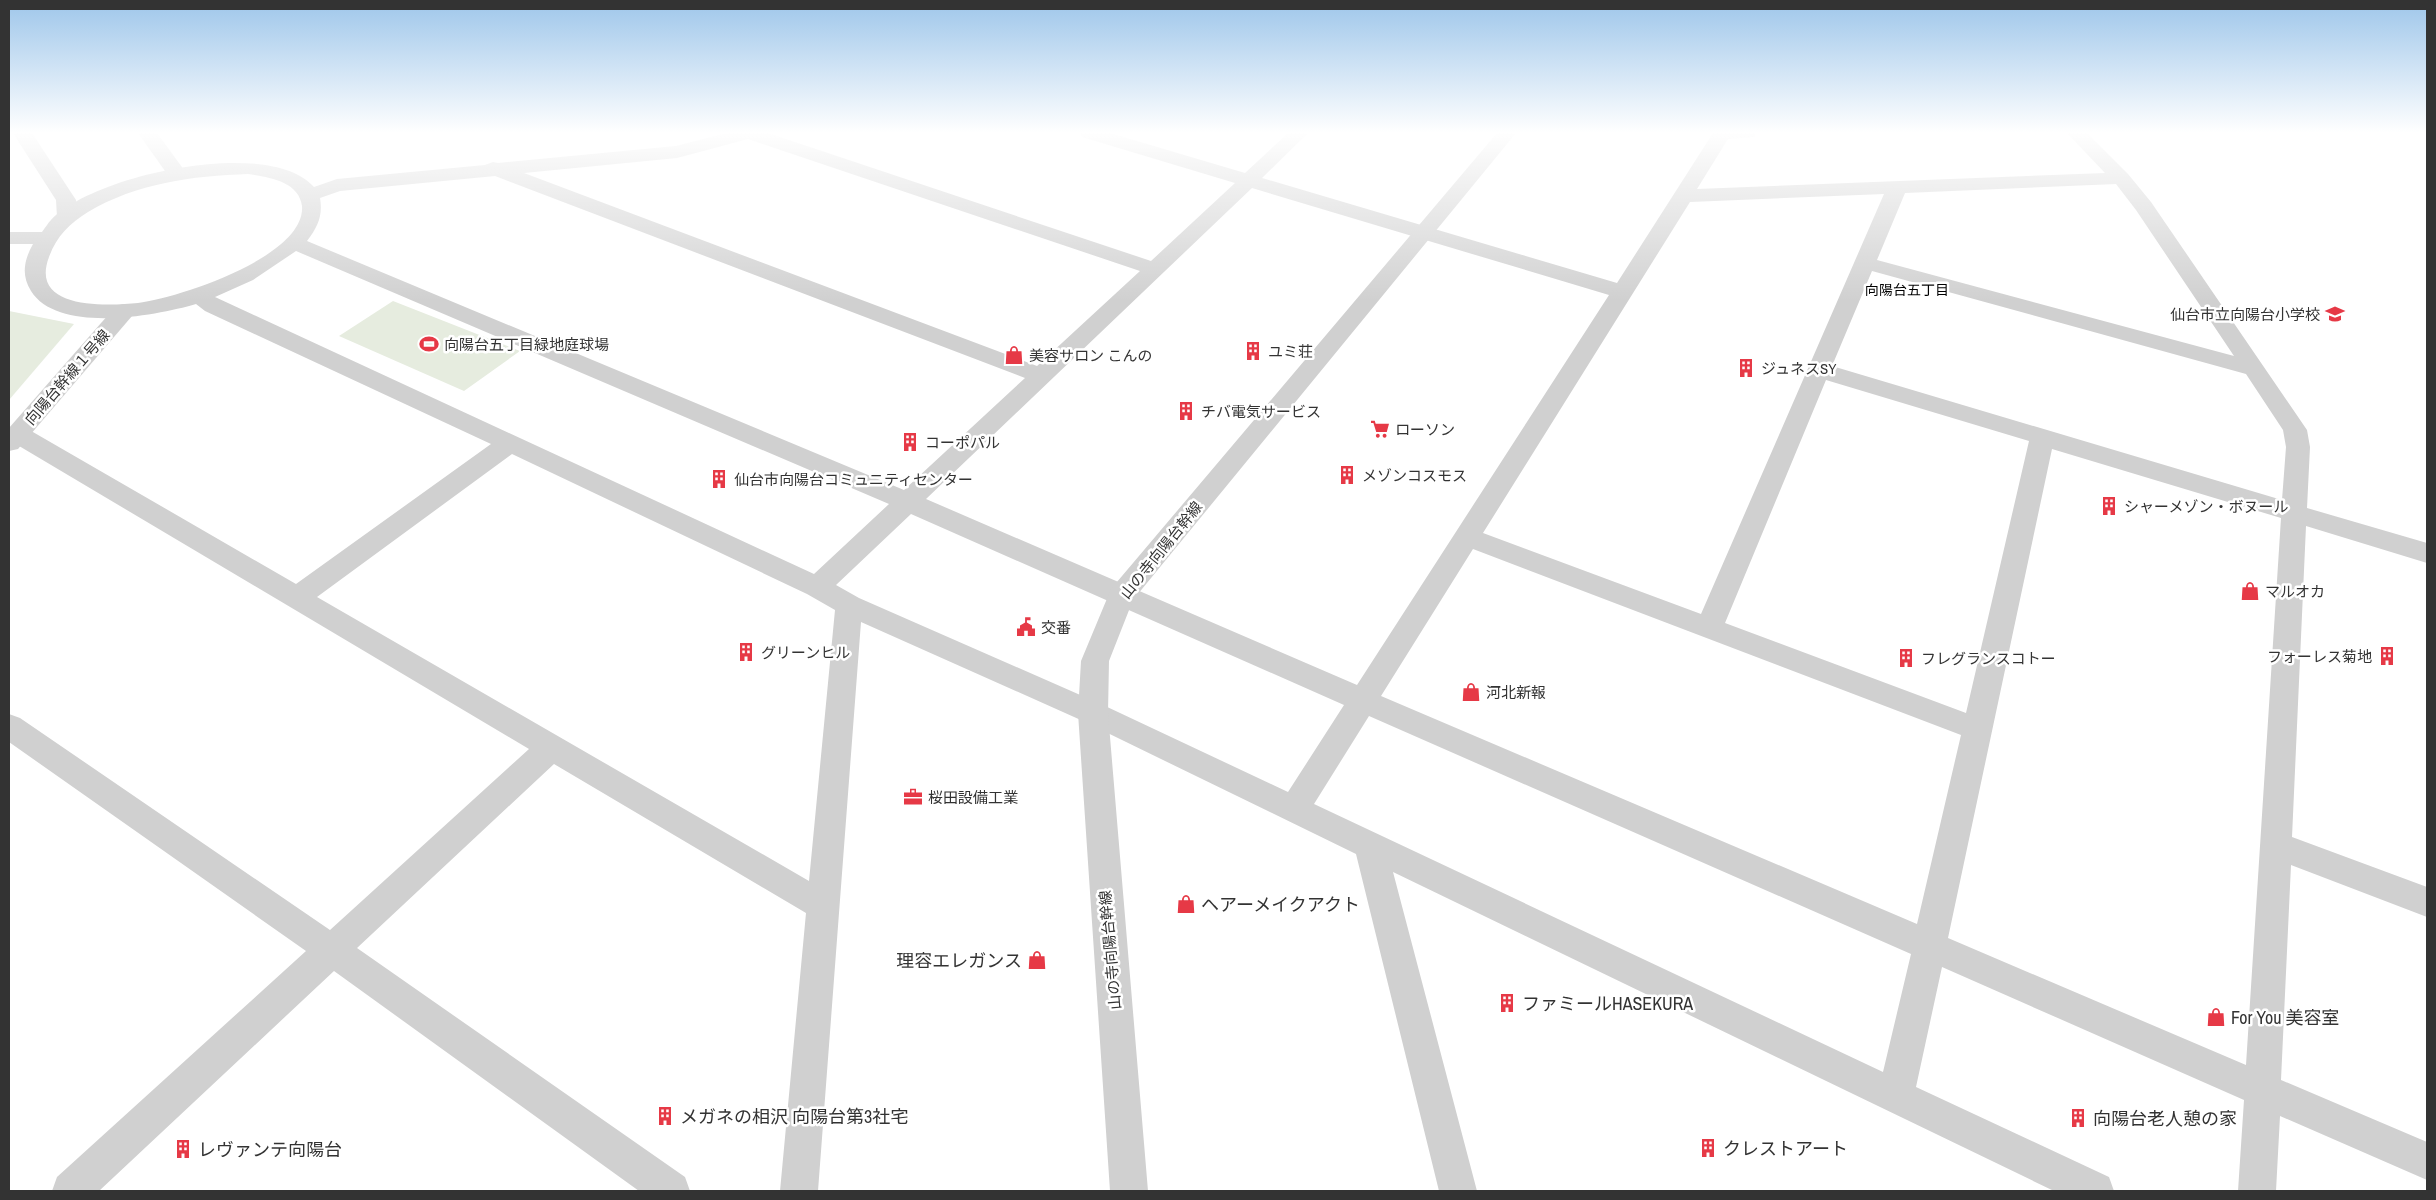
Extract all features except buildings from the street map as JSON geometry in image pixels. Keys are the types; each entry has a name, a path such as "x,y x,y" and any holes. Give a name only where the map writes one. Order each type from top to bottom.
{"street":[{"path":"59,189 66,200 67,217"},
{"path":"125,189 67,217 41,238 28,255 23,272 22,288 39,299 61,308 90,312 124,311 161,306 199,296 245,276 270,262 294,243 307,226 312,210 310,195 304,189"},
{"path":"310,195 328,189"},
{"path":"548,189 1042,376"},
{"path":"916,189 1155,269"},
{"path":"816,587 1240,189"},
{"path":"1276,189 1623,292"},
{"name":"山の寺向陽台幹線","path":"1129,1191 1093,713 1095,661 1121,596 1148,566 1459,189"},
{"path":"1294,809 1688,189"},
{"path":"1684,196 1850,189"},
{"path":"1709,628 1896,189"},
{"path":"2130,189 2144,206 2295,430 2298,447 2257,1191"},
{"path":"9,238 41,238"},
{"path":"294,243 908,502 2427,1161"},
{"path":"1865,263 2253,369"},
{"path":"199,296 213,306 510,442 816,587 848,605 1093,713 2095,1191"},
{"name":"向陽台幹線１号線","path":"13,438 124,311"},
{"path":"1819,370 2427,553"},
{"path":"1896,1096 2042,437"},
{"path":"13,438 296,598 823,906"},
{"path":"296,598 510,442"},
{"path":"1467,537 1977,729"},
{"path":"799,1191 848,605"},
{"path":"9,726 332,950 671,1191"},
{"path":"71,1191 552,746"},
{"path":"1370,844 1458,1191"},
{"path":"2276,845 2427,902"}],"shaded area":[{"name":"向陽台五丁目緑地庭球場","path":"393,301 520,351 464,391 339,336"},
{"path":"9,311 74,324 9,400"}],"place":[{"name":"仙台市立向陽台小学校","path":"2335,314"},
{"name":"向陽台五丁目緑地庭球場","path":"429,344"},
{"name":"ユミ荘","path":"1253,351"},
{"name":"美容サロン こんの","path":"1014,355"},
{"name":"ジュネスSY","path":"1746,368"},
{"name":"チバ電気サービス","path":"1186,411"},
{"name":"ローソン","path":"1380,429"},
{"name":"コーポパル","path":"910,442"},
{"name":"メゾンコスモス","path":"1347,475"},
{"name":"仙台市向陽台コミュニティセンター","path":"719,479"},
{"name":"シャーメゾン・ボヌール","path":"2109,506"},
{"name":"マルオカ","path":"2250,591"},
{"name":"交番","path":"1026,627"},
{"name":"グリーンヒル","path":"746,652"},
{"name":"フォーレス菊地","path":"2387,656"},
{"name":"フレグランスコトー","path":"1906,658"},
{"name":"河北新報","path":"1471,692"},
{"name":"桜田設備工業","path":"913,797"},
{"name":"ヘアーメイクアクト","path":"1186,904"},
{"name":"理容エレガンス","path":"1037,960"},
{"name":"ファミールHASEKURA","path":"1507,1003"},
{"name":"For You 美容室","path":"2216,1017"},
{"name":"メガネの相沢 向陽台第3社宅","path":"665,1116"},
{"name":"向陽台老人憩の家","path":"2078,1118"},
{"name":"クレストアート","path":"1708,1148"},
{"name":"レヴァンテ向陽台","path":"183,1149"}],"district":[{"name":"向陽台五丁目","path":"1907,290"}]}
